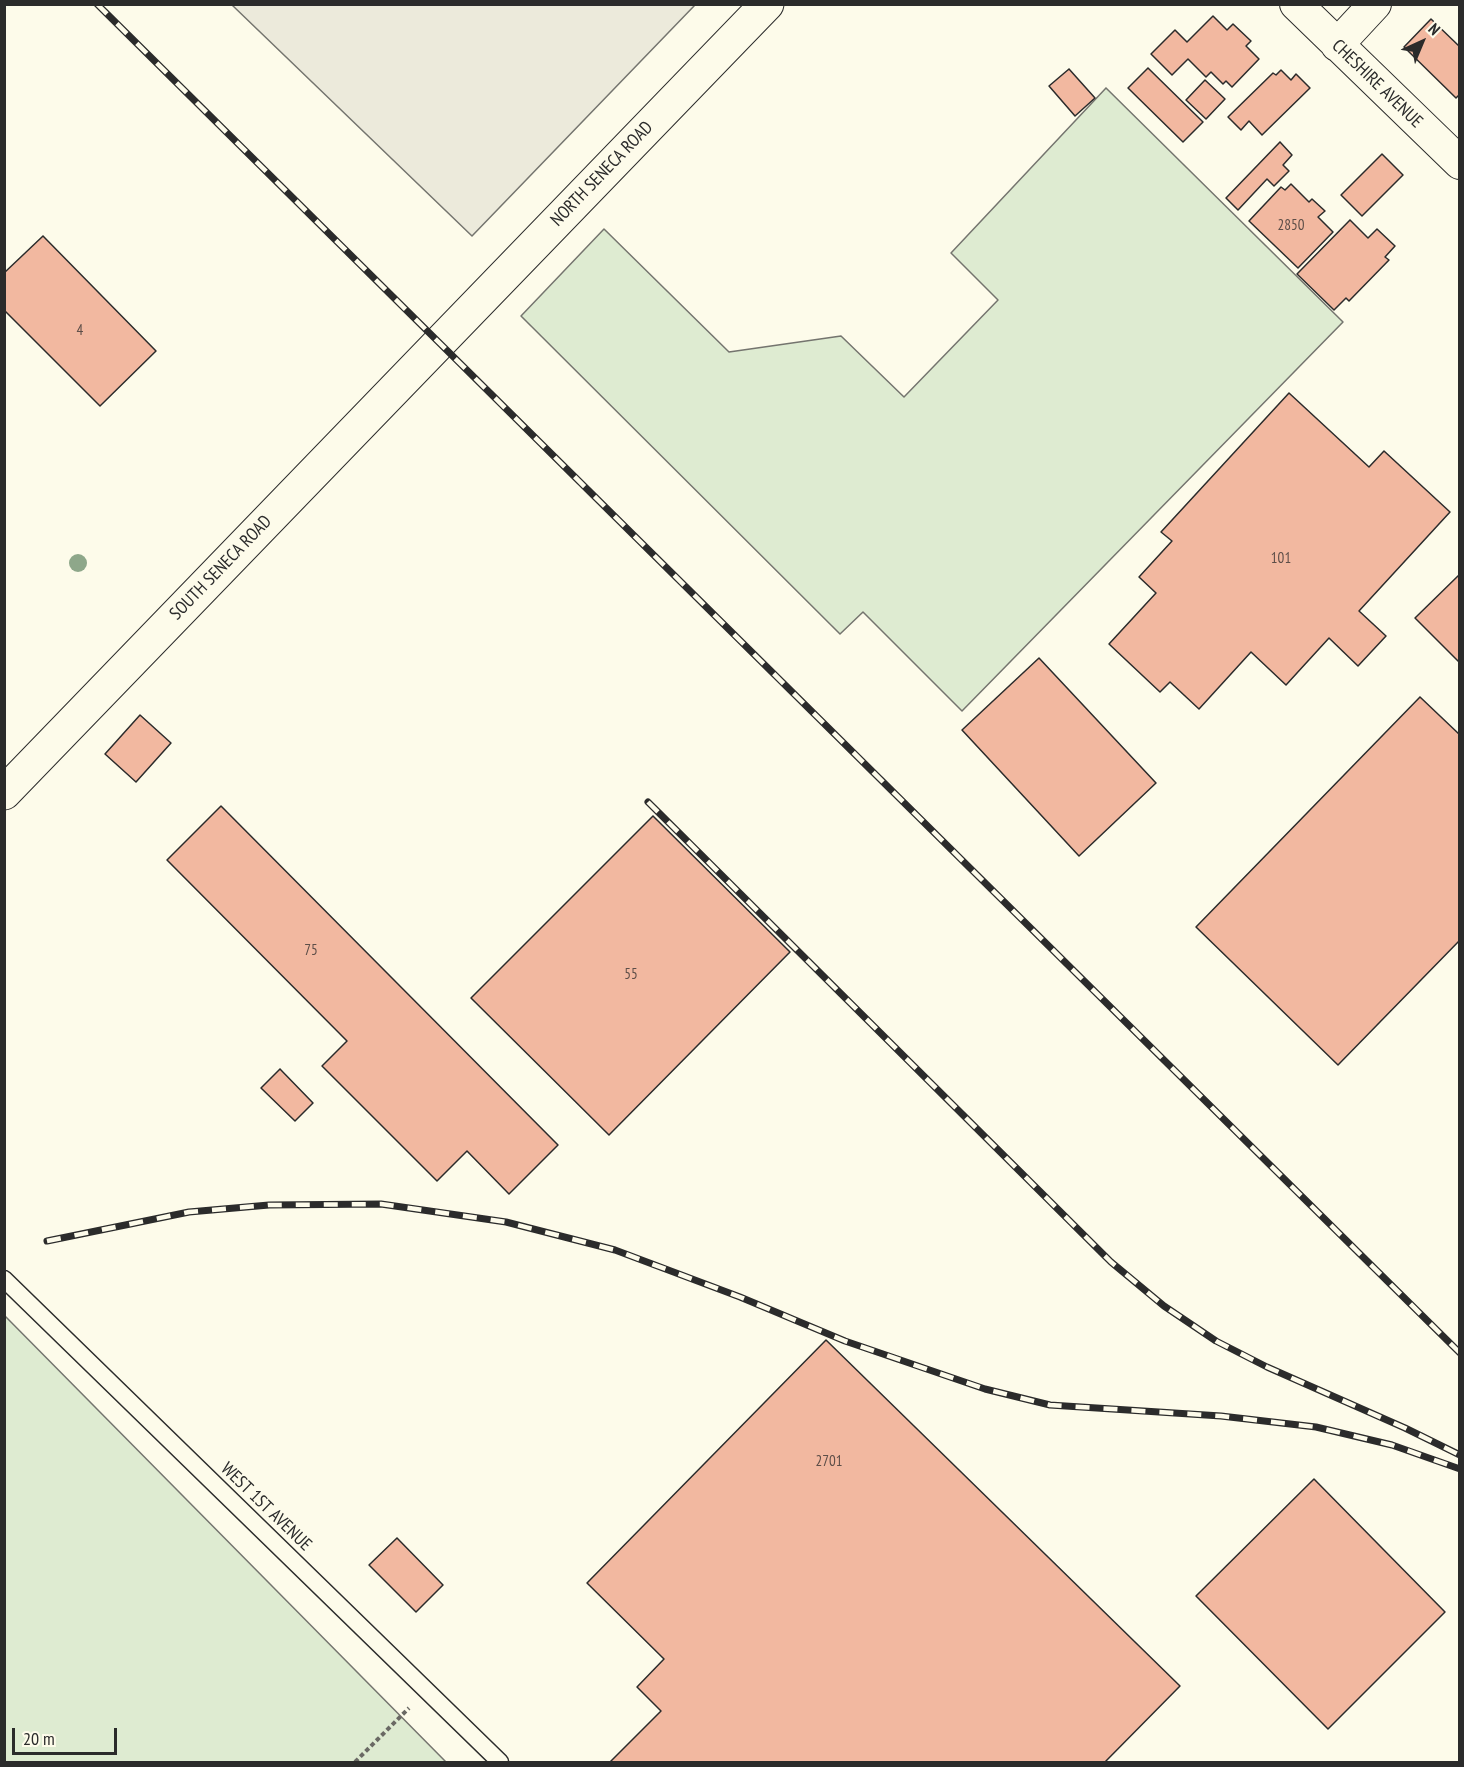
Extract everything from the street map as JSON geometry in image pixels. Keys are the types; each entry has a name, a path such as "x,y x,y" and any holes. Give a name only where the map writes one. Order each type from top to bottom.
{"main road":[{"name":"NORTH SENECA ROAD","path":"438,344 767,4"},
{"name":"SOUTH SENECA ROAD","path":"4,793 438,344"}],"street":[{"name":"CHESHIRE AVENUE","path":"1296,4 1460,164"},
{"path":"1337,45 1376,4"}],"lane":[{"name":"WEST 1ST AVENUE","path":"4,1279 500,1762"}],"path":[{"path":"355,1762 426,1690"}],"green space":[{"path":"1106,88 1343,322 962,711 863,612 840,634 521,316 604,229 729,352 841,336 904,397 998,300 951,253"},
{"path":"5,1316 446,1762 5,1762"}],"shaded area":[{"path":"232,5 695,5 472,236"}],"building":[{"path":"1213,16 1227,30 1233,24 1251,41 1246,46 1259,59 1232,87 1226,81 1223,84 1211,72 1206,77 1188,59 1172,75 1151,54 1175,30 1187,42"},
{"path":"1431,19 1460,47 1460,94 1456,98 1404,47"},
{"path":"1148,68 1203,122 1183,142 1128,88"},
{"path":"1069,69 1095,98 1075,116 1049,86"},
{"path":"1281,70 1291,80 1296,74 1310,88 1262,135 1249,121 1241,130 1228,117 1273,73 1276,75"},
{"path":"1205,80 1225,99 1206,119 1186,100"},
{"path":"1280,142 1292,155 1283,165 1289,171 1274,186 1267,179 1238,210 1226,198"},
{"path":"1382,154 1403,175 1362,216 1341,195"},
{"path":"1291,184 1309,202 1312,199 1325,211 1318,217 1333,232 1298,268 1249,221 1281,187 1285,190"},
{"path":"1350,220 1368,238 1377,229 1395,246 1385,257 1389,260 1349,301 1346,298 1334,310 1297,274"},
{"path":"43,236 156,351 100,406 4,310 4,273"},
{"path":"1289,393 1369,467 1384,451 1450,512 1359,611 1386,636 1358,666 1329,638 1286,685 1251,652 1199,709 1170,682 1160,692 1109,644 1156,593 1139,577 1172,541 1161,532"},
{"path":"1460,574 1460,663 1415,618"},
{"path":"1039,658 1156,783 1079,856 962,730"},
{"path":"1420,697 1460,735 1460,940 1338,1065 1196,927"},
{"path":"140,715 171,743 136,782 105,754"},
{"path":"221,806 558,1145 509,1194 467,1151 437,1181 322,1066 347,1041 167,860"},
{"path":"653,816 790,952 609,1135 471,998"},
{"path":"280,1069 313,1103 295,1121 261,1088"},
{"path":"826,1340 1180,1686 1105,1762 610,1762 661,1711 637,1687 664,1659 587,1583"},
{"path":"1314,1479 1445,1612 1328,1729 1196,1596"},
{"path":"397,1538 443,1585 416,1612 369,1565"}],"railway":[{"path":"97,4 1460,1353"},
{"path":"648,802 1111,1262 1164,1306 1216,1341 1267,1367 1460,1455"},
{"path":"47,1241 189,1212 269,1205 381,1204 506,1222 615,1250 740,1297 845,1341 985,1389 1050,1405 1221,1416 1316,1427 1392,1445 1460,1469"}]}
